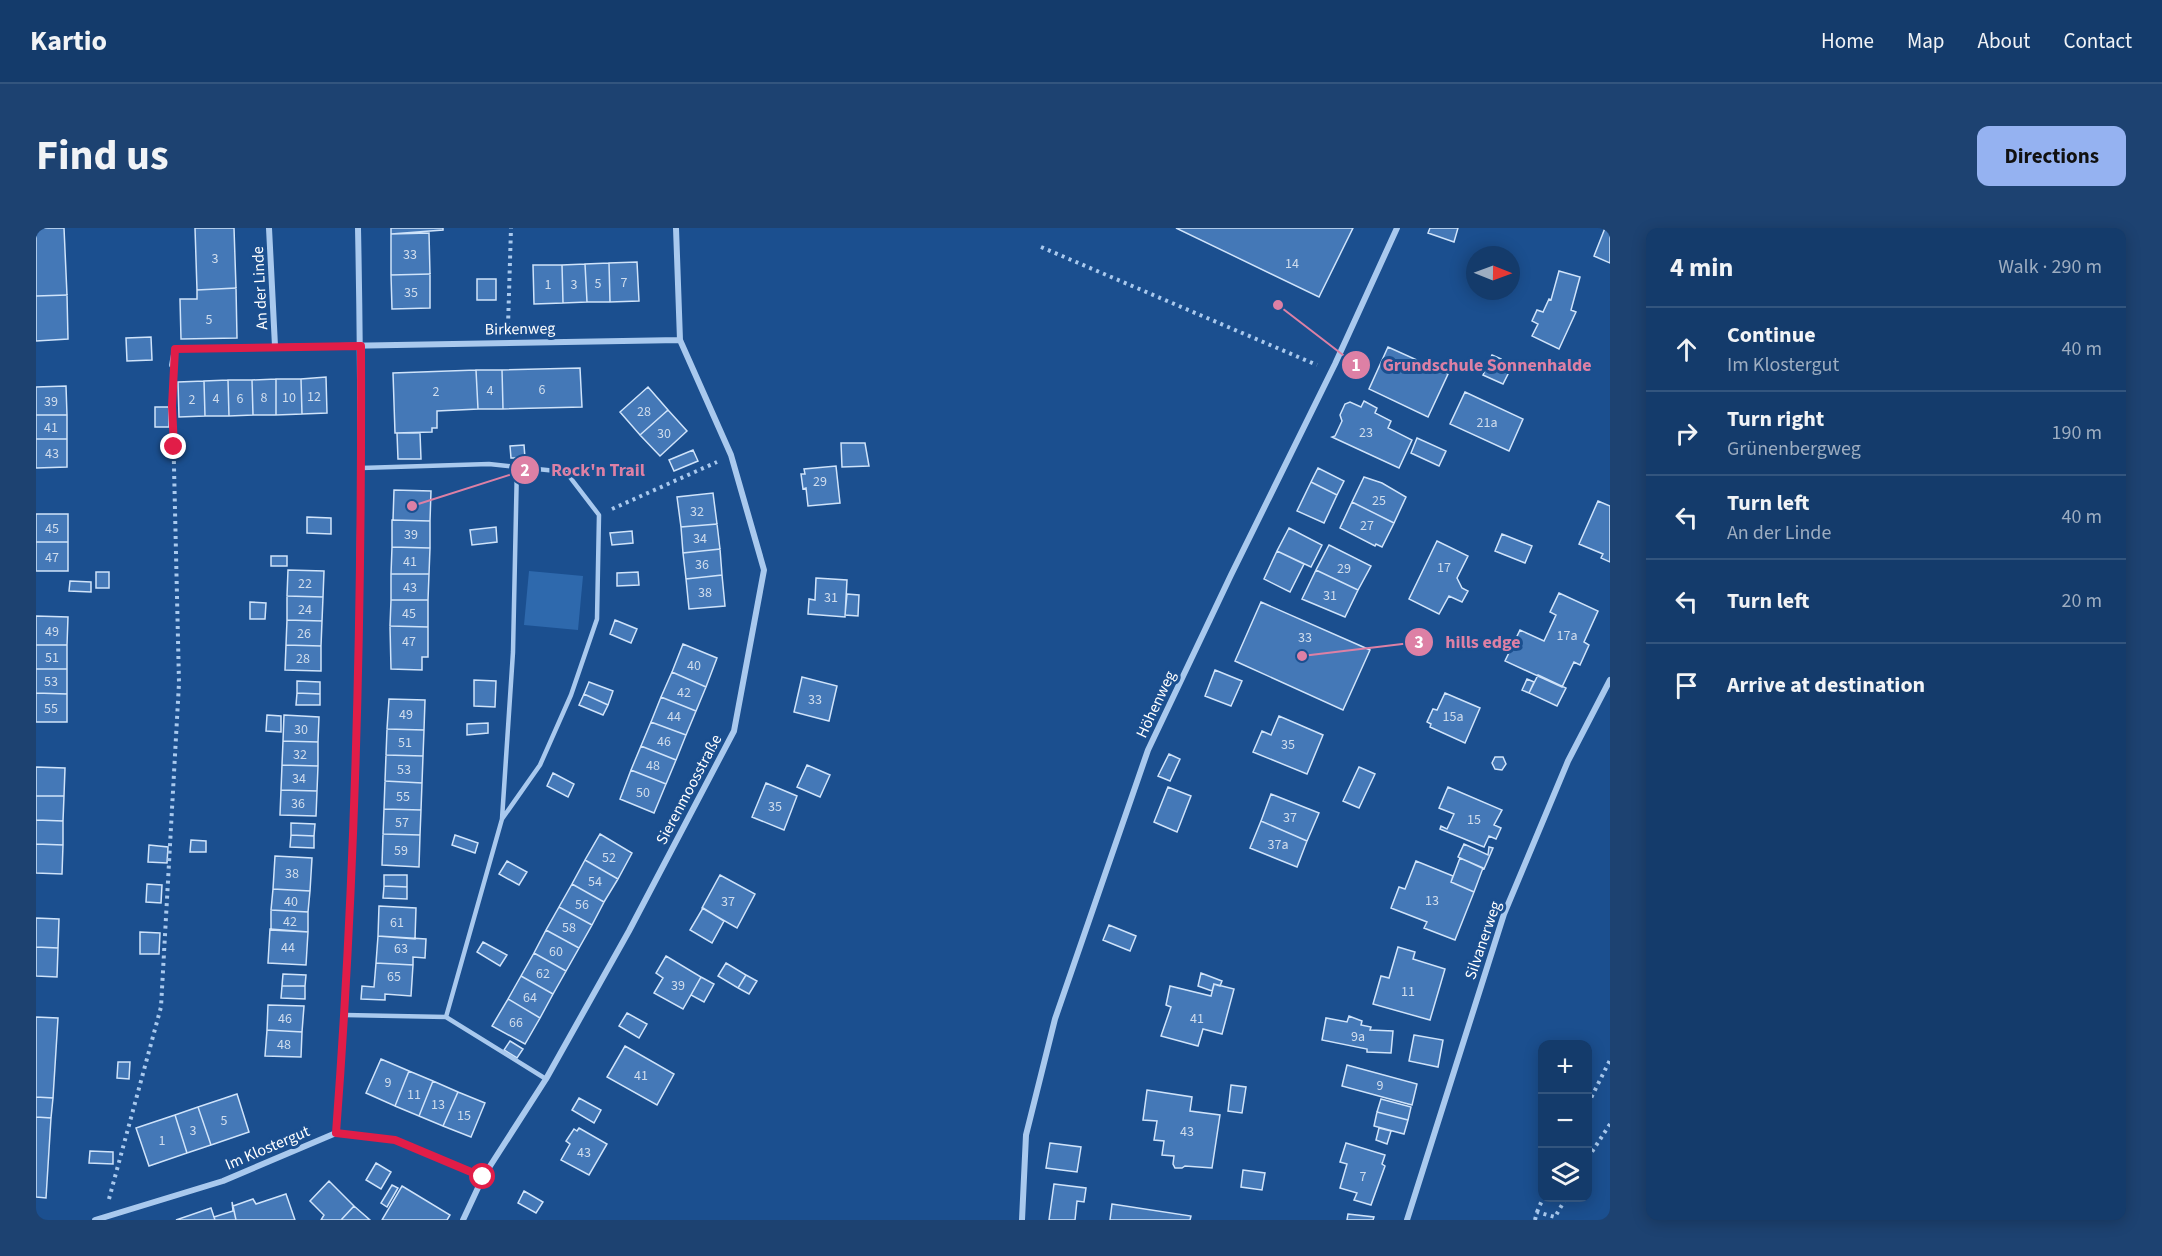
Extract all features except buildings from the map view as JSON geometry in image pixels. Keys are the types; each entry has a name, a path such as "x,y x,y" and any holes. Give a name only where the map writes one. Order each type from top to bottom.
{"street":[{"name":"An der Linde","path":"269,228 275,346"},
{"path":"336,1133 345,1015 359,649 361,346 358,228"},
{"name":"Sierenmoosstraße","path":"463,1220 483,1177 546,1079 629,931 734,731 764,570 731,455 680,340 676,228"},
{"name":"Höhenweg","path":"1022,1220 1026,1135 1055,1019 1148,750 1331,371 1397,228"},
{"name":"Birkenweg","path":"361,346 508,341 680,340"},
{"name":"An der Linde","path":"172,365 175,349 361,346"},
{"name":"Silvanerweg","path":"1407,1220 1504,914 1568,761 1610,680"},
{"name":"Im Klostergut","path":"94,1220 223,1181 336,1133 395,1140 483,1177"}],"lane":[{"path":"446,1017 502,819 513,652 517,465"},
{"path":"361,468 517,465 566,472 599,515 597,619 570,695 540,765 502,819"},
{"path":"345,1015 446,1017 546,1079"}],"path":[{"path":"508,341 511,228"},
{"path":"1041,247 1331,371"},
{"path":"103,1217 161,1007 179,683 172,365"},
{"path":"599,515 731,455"},
{"path":"1592,1094 1610,1060"},
{"path":"1592,1151 1610,1124"},
{"path":"1535,1220 1541,1202"},
{"path":"1538,1212 1556,1217 1564,1202"}],"shaded area":[{"path":"529,571 583,576 578,630 524,625"}],"place":[{"name":"Grundschule Sonnenhalde","path":"1278,305"},
{"name":"Rock'n Trail","path":"412,506"},
{"name":"hills edge","path":"1302,656"}],"route":[{"path":"174,447 172,365 175,349 361,346 359,649 345,1015 336,1133 395,1140 483,1177"}]}
